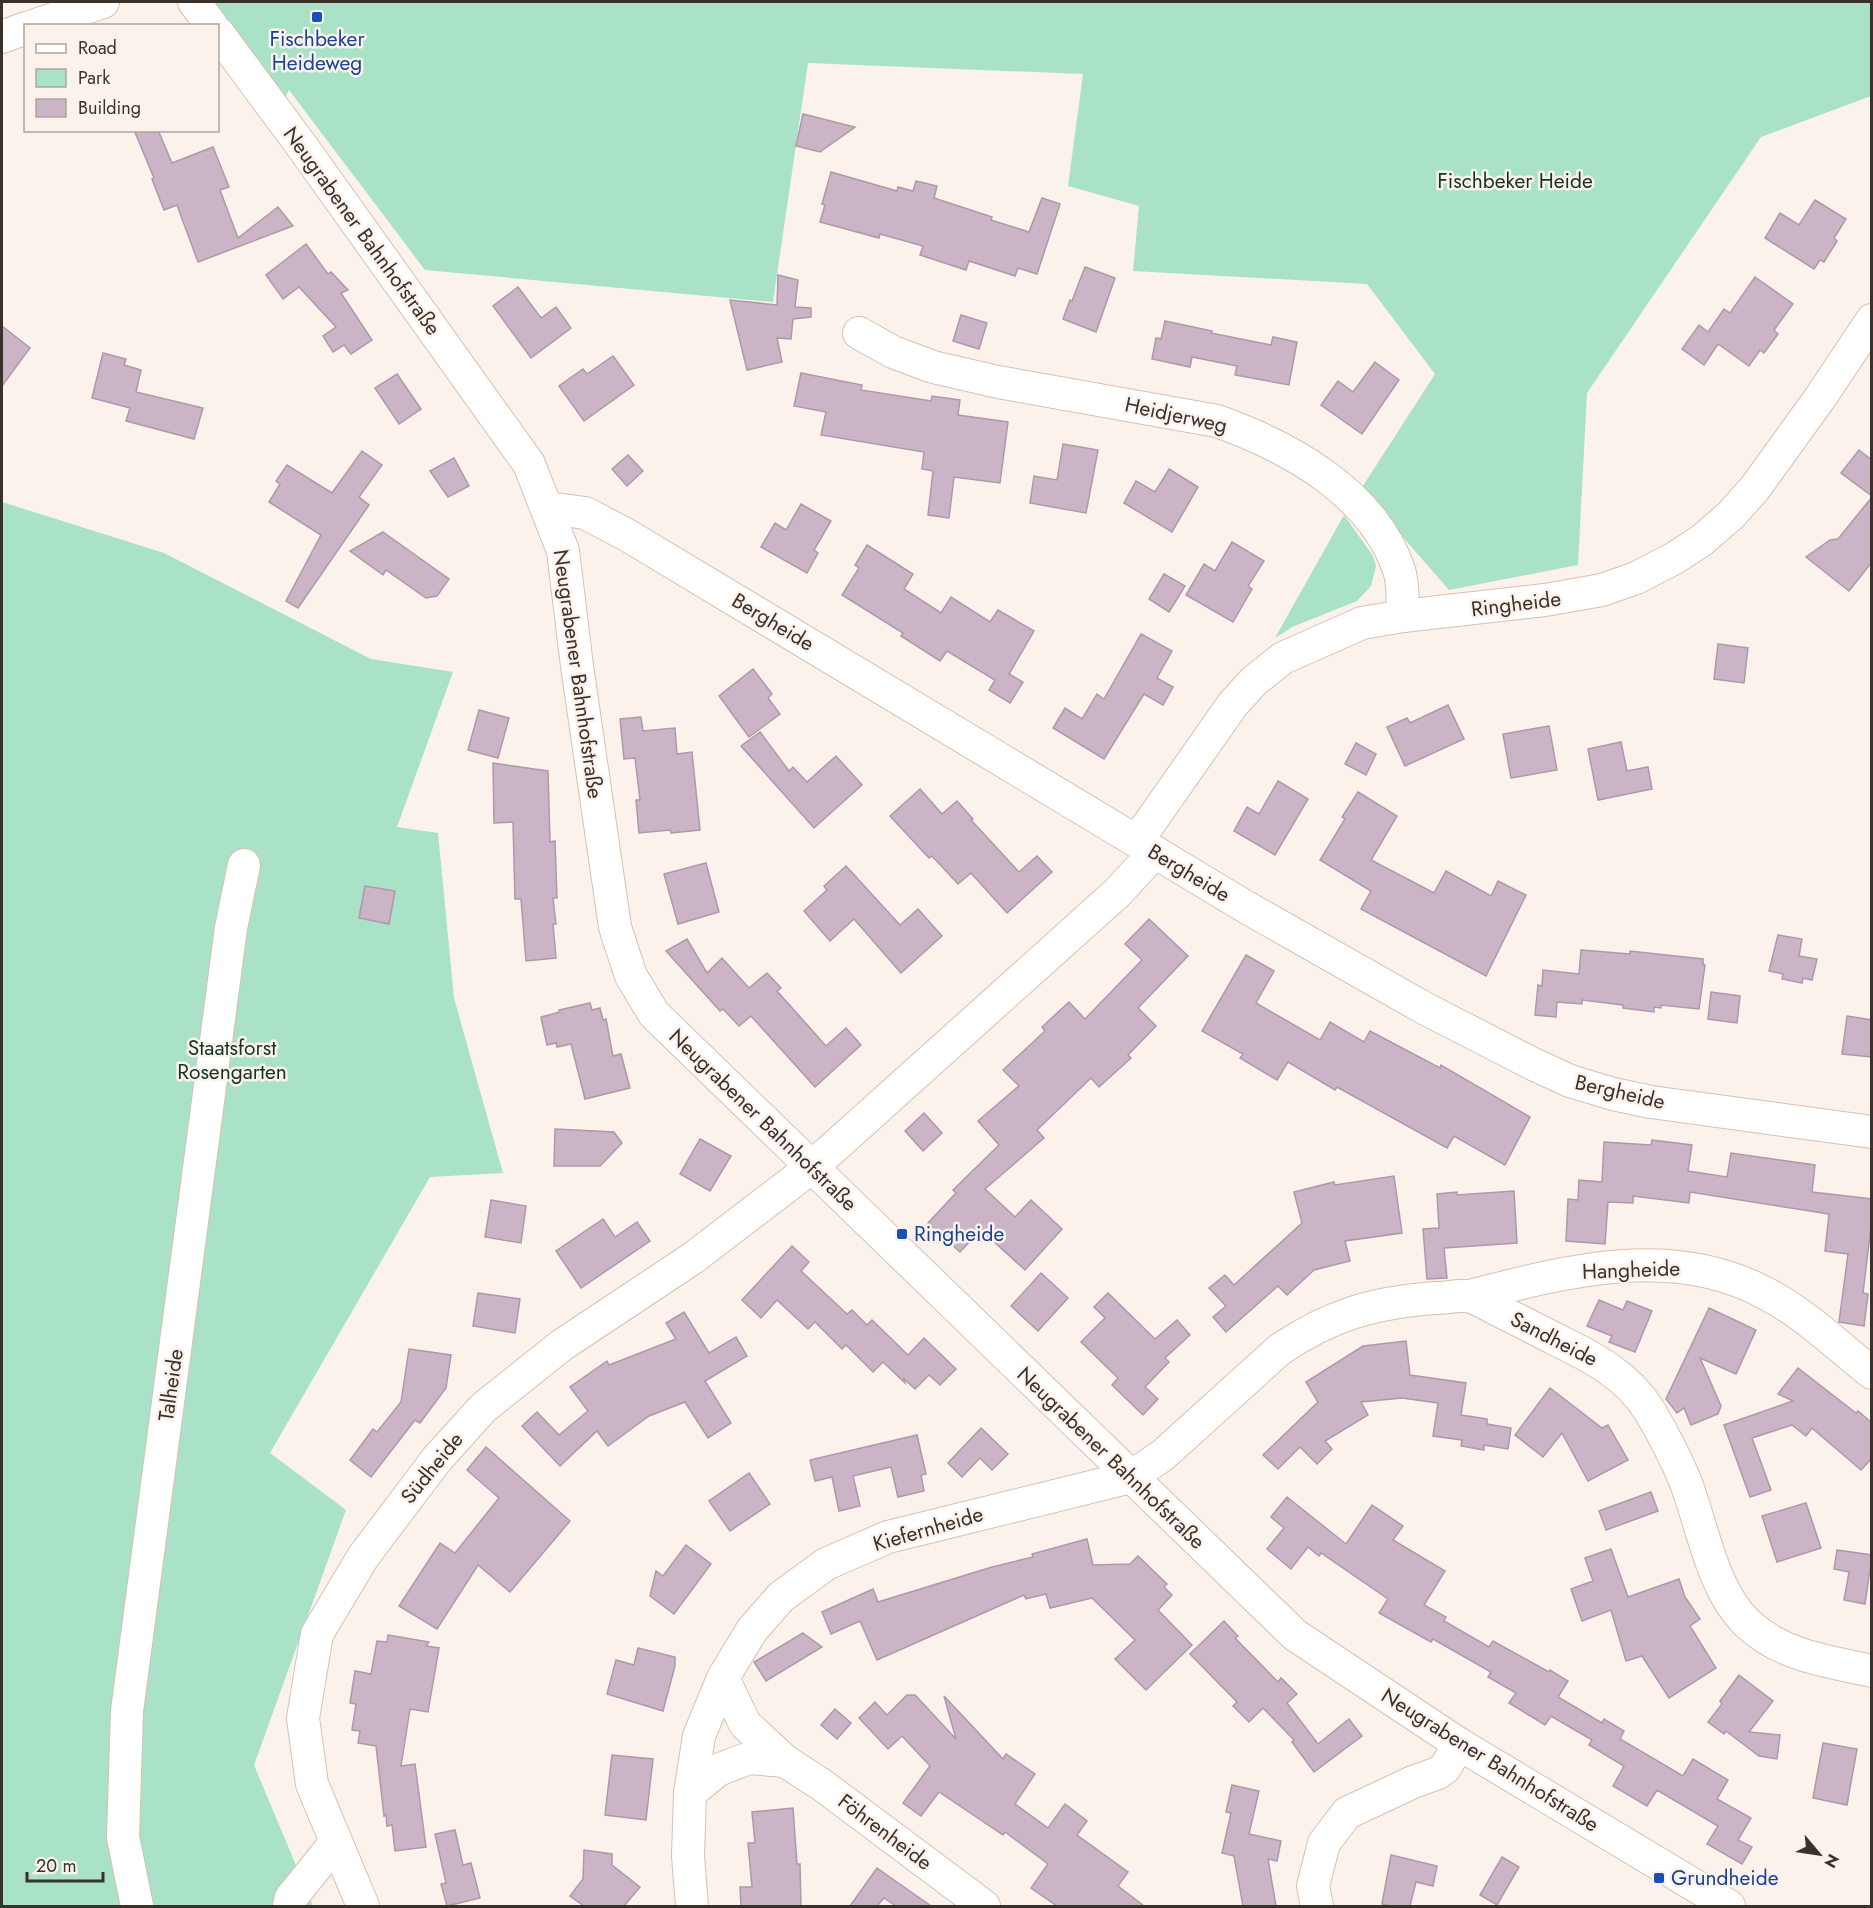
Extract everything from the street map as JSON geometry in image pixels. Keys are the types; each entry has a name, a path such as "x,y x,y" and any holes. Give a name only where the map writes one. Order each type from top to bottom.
{"street":[{"path":"39,24 103,2"},
{"path":"194,2 210,24"},
{"path":"2,37 24,29"},
{"name":"Neugrabener Bahnhofstraße","path":"219,34 529,464 563,551 577,666 615,927 631,976 654,1014 1295,1635 1459,1744 1729,1906"},
{"name":"Ringheide","path":"812,1167 1117,893 1233,704 1262,674 1282,658 1362,623 1403,616 1545,600 1602,590 1636,578 1673,559 1701,541 1731,515 1755,488 1820,399 1872,320"},
{"name":"Heidjerweg","path":"859,333 893,352 933,367 998,382 1207,419 1246,431 1325,477 1345,492 1375,524 1387,542 1400,573 1403,616"},
{"name":"Bergheide","path":"548,508 585,513 627,535 1246,907 1424,1008 1533,1064 1570,1081 1651,1102 1872,1132"},
{"name":"Talheide","path":"137,1906 123,1838 127,1711 231,928 244,865"},
{"name":"Südheide","path":"363,1906 312,1784 303,1718 317,1634 363,1557 436,1459 483,1408 562,1345 693,1258 812,1167"},
{"name":"Hangheide","path":"1470,1296 1547,1276 1611,1267 1652,1265 1694,1268 1728,1276 1768,1294 1819,1330 1872,1373"},
{"path":"1131,1477 1163,1455 1279,1350 1318,1326 1363,1308 1382,1304 1403,1300 1470,1296"},
{"name":"Sandheide","path":"1470,1296 1601,1363 1641,1399 1649,1410 1685,1481 1724,1590 1746,1622 1761,1635 1789,1652 1872,1671"},
{"name":"Kiefernheide","path":"692,1906 688,1856 690,1793 699,1736 723,1678 752,1630 781,1597 826,1564 888,1537 1131,1477"},
{"name":"Föhrenheide","path":"723,1678 745,1724 785,1761 822,1785 984,1906"},
{"path":"1317,1906 1313,1886 1324,1843 1347,1813 1437,1773 1445,1768 1459,1744"},
{"name":"Föhrenheide","path":"690,1793 718,1770 748,1758 785,1761"},
{"path":"289,1906 291,1898 336,1842"}],"green space":[{"name":"Fischbeker Heide","path":"207,2 1871,2 1871,96 1761,137 1587,393 1578,565 1449,590 1361,489 1435,374 1367,284 1133,271 1139,206 1068,186 1083,74 808,63 773,302 425,270 289,90 285,98"},
{"name":"Staatsforst Rosengarten","path":"2,502 164,553 371,659 453,672 397,827 438,833 454,998 503,1173 430,1177 270,1453 346,1510 254,1765 313,1906 2,1906"},
{"path":"1344,515 1373,556 1376,566 1371,586 1357,601 1292,627 1275,638"}],"building":[{"path":"803,114 855,127 820,152 796,146"},
{"path":"135,132 159,132 172,163 213,147 229,187 220,190 238,238 278,207 293,226 198,262 177,205 164,210 152,179 154,178"},
{"path":"831,172 897,191 898,187 913,191 916,181 937,186 934,198 1029,232 1042,198 1060,204 1037,274 1018,268 1015,276 969,261 966,270 920,255 923,246 880,234 879,238 820,222 825,205 822,204"},
{"path":"1815,200 1846,219 1834,238 1837,241 1824,262 1820,260 1814,269 1765,238 1780,213 1799,225"},
{"path":"306,244 328,274 331,272 348,290 341,293 372,340 351,354 344,345 333,352 323,336 336,327 299,287 283,299 266,275"},
{"path":"1085,267 1115,278 1096,332 1063,319"},
{"path":"778,275 798,280 795,307 811,308 811,317 793,319 791,339 777,338 782,362 747,370 730,300 777,305"},
{"path":"1755,277 1793,304 1774,330 1778,334 1764,353 1760,350 1749,366 1718,344 1704,365 1682,349 1699,325 1708,332 1724,309 1730,313"},
{"path":"518,287 541,318 556,307 571,328 531,358 493,306"},
{"path":"961,315 987,323 979,349 953,341"},
{"path":"1165,321 1271,345 1273,337 1297,342 1289,385 1235,375 1237,366 1192,357 1190,367 1152,359 1156,338 1161,339"},
{"path":"2,326 30,348 2,386"},
{"path":"103,353 126,359 124,365 141,370 136,392 203,408 194,439 126,421 130,408 92,398"},
{"path":"613,356 634,385 584,421 559,386 583,369 587,374"},
{"path":"1375,362 1399,380 1362,434 1321,405 1338,381 1353,392"},
{"path":"801,373 862,385 861,390 931,401 932,396 960,400 958,415 1008,422 1000,483 954,477 949,518 928,515 933,471 922,469 924,452 821,435 826,412 794,406"},
{"path":"397,374 421,409 399,424 375,388"},
{"path":"1063,444 1098,450 1086,513 1030,503 1034,476 1057,480"},
{"path":"1859,450 1872,460 1872,496 1841,473"},
{"path":"362,451 382,465 359,497 369,505 298,608 286,601 321,535 269,502 280,484 276,481 287,465 332,493"},
{"path":"628,455 643,471 627,486 612,469"},
{"path":"454,458 469,486 448,497 430,471"},
{"path":"1169,469 1198,487 1172,532 1124,503 1136,481 1155,492"},
{"path":"1872,497 1872,562 1849,591 1806,557 1830,540 1838,539"},
{"path":"801,504 831,521 814,550 818,553 807,573 761,547 775,523 786,530"},
{"path":"383,532 449,579 437,596 426,598 386,570 383,575 350,551"},
{"path":"1232,542 1264,561 1248,586 1252,589 1233,622 1186,595 1204,564 1215,571"},
{"path":"867,545 913,574 904,589 941,613 951,597 990,622 998,610 1034,631 1009,674 1023,682 1010,703 989,690 995,680 947,651 940,661 901,636 903,633 842,595 859,568 855,565"},
{"path":"1164,574 1185,586 1169,612 1149,599"},
{"path":"1141,634 1172,651 1157,678 1173,687 1163,705 1144,694 1104,759 1053,728 1065,708 1082,719 1097,694 1104,699"},
{"path":"1718,644 1748,648 1744,683 1714,679"},
{"path":"753,669 772,694 768,698 780,714 749,737 719,696"},
{"path":"1448,705 1464,739 1405,766 1387,727 1407,718 1410,723"},
{"path":"479,710 509,718 498,758 468,750"},
{"path":"641,717 643,731 675,728 677,754 692,752 700,830 639,833 636,800 640,800 635,758 624,759 620,719"},
{"path":"1549,726 1557,770 1511,778 1503,734"},
{"path":"760,732 789,771 793,767 807,782 836,756 862,785 814,828 741,746"},
{"path":"1621,742 1627,771 1648,767 1652,789 1598,800 1588,749"},
{"path":"1356,743 1376,754 1366,775 1345,764"},
{"path":"493,763 548,771 550,842 555,841 557,898 553,898 556,924 553,924 556,958 526,961 521,899 515,899 513,822 494,823"},
{"path":"1278,781 1308,799 1275,855 1234,831 1247,807 1259,814"},
{"path":"920,789 942,814 957,801 973,819 971,820 1019,872 1037,856 1052,872 1007,913 971,873 958,884 932,856 929,858 890,816"},
{"path":"1358,792 1397,816 1371,860 1434,893 1446,871 1491,896 1498,881 1526,895 1486,976 1361,909 1371,891 1320,860 1345,819 1342,817"},
{"path":"706,863 719,912 678,924 664,874"},
{"path":"846,866 900,925 918,909 942,936 901,973 854,919 830,941 804,911 827,890 824,886"},
{"path":"365,886 395,891 389,924 359,918"},
{"path":"1149,919 1188,956 1138,1008 1156,1026 1128,1055 1131,1058 1099,1087 1091,1078 1037,1130 1044,1138 985,1189 1015,1217 1031,1200 1062,1229 1025,1270 981,1230 960,1252 928,1223 956,1193 953,1190 999,1145 978,1121 1019,1086 1003,1070 1045,1031 1042,1027 1069,1002 1085,1019 1142,960 1125,944"},
{"path":"1778,935 1802,939 1799,956 1817,959 1812,980 1803,978 1802,983 1782,979 1783,974 1769,971"},
{"path":"687,939 707,973 722,958 749,988 767,973 781,988 777,991 826,1046 846,1028 861,1045 815,1087 751,1016 739,1026 723,1009 720,1011 666,951"},
{"path":"1581,950 1630,954 1630,951 1703,959 1703,965 1705,965 1699,1009 1661,1005 1661,1008 1654,1007 1654,1012 1623,1008 1623,1005 1582,1000 1582,1004 1557,1002 1556,1017 1535,1015 1538,985 1542,986 1543,970 1579,974"},
{"path":"1246,955 1274,971 1256,1003 1320,1040 1330,1022 1364,1042 1370,1031 1440,1068 1441,1065 1530,1117 1505,1165 1454,1136 1447,1148 1337,1087 1335,1090 1288,1062 1277,1080 1240,1058 1243,1054 1202,1031"},
{"path":"1711,992 1740,996 1737,1023 1708,1019"},
{"path":"590,1003 592,1010 600,1008 603,1020 606,1019 613,1056 621,1054 630,1088 585,1099 571,1044 557,1047 556,1043 547,1045 541,1017"},
{"path":"1847,1016 1872,1020 1872,1057 1842,1054"},
{"path":"924,1113 942,1133 923,1151 905,1131"},
{"path":"555,1129 614,1132 622,1143 600,1166 554,1166"},
{"path":"700,1139 731,1156 710,1191 680,1174"},
{"path":"1652,1140 1692,1145 1688,1171 1727,1177 1731,1153 1815,1165 1812,1192 1872,1199 1872,1218 1863,1293 1868,1294 1864,1326 1839,1322 1848,1254 1825,1251 1829,1214 1690,1192 1689,1203 1633,1196 1633,1203 1608,1202 1605,1244 1566,1241 1568,1199 1578,1200 1579,1180 1602,1182 1604,1142 1651,1145"},
{"path":"1394,1176 1402,1233 1345,1241 1350,1261 1314,1270 1287,1295 1278,1286 1226,1332 1213,1317 1226,1306 1209,1288 1225,1275 1234,1285 1302,1223 1294,1192 1334,1182 1335,1185"},
{"path":"1514,1191 1517,1243 1444,1248 1447,1278 1427,1279 1423,1229 1439,1228 1437,1194"},
{"path":"491,1200 526,1206 521,1243 485,1237"},
{"path":"603,1219 615,1237 637,1222 650,1241 581,1288 556,1251"},
{"path":"792,1246 809,1262 801,1271 847,1314 852,1310 867,1325 872,1320 908,1355 924,1338 956,1369 940,1385 929,1375 915,1389 904,1379 905,1383 883,1362 873,1372 846,1345 842,1349 815,1322 808,1329 777,1300 761,1318 742,1300"},
{"path":"1041,1273 1068,1298 1038,1331 1011,1306"},
{"path":"478,1293 520,1299 515,1333 473,1326"},
{"path":"1108,1293 1155,1339 1177,1320 1190,1335 1165,1358 1169,1362 1145,1387 1158,1399 1143,1415 1112,1385 1118,1378 1081,1342 1105,1318 1094,1307"},
{"path":"1599,1300 1623,1310 1627,1301 1652,1311 1635,1352 1609,1342 1612,1336 1587,1326"},
{"path":"1709,1308 1756,1330 1736,1374 1700,1358 1721,1406 1718,1414 1691,1425 1684,1408 1677,1413 1666,1399"},
{"path":"684,1312 709,1353 736,1337 747,1356 705,1381 731,1423 708,1438 685,1402 649,1416 608,1446 597,1431 560,1466 522,1426 537,1412 559,1435 588,1411 570,1387 607,1361 609,1365 676,1339 666,1323"},
{"path":"1406,1341 1410,1375 1466,1383 1461,1415 1487,1419 1487,1424 1511,1428 1508,1449 1484,1445 1484,1450 1461,1446 1462,1440 1433,1436 1438,1403 1402,1398 1361,1402 1368,1415 1325,1441 1332,1449 1317,1464 1300,1447 1278,1469 1263,1455 1318,1402 1306,1382 1363,1346"},
{"path":"409,1349 451,1355 446,1388 420,1423 415,1420 371,1477 350,1460 373,1429 377,1432 401,1402"},
{"path":"1798,1368 1872,1423 1872,1458 1861,1470 1812,1428 1806,1436 1792,1425 1752,1438 1771,1490 1750,1497 1724,1425 1793,1401 1778,1394"},
{"path":"1550,1388 1602,1428 1608,1425 1628,1460 1588,1481 1562,1433 1543,1457 1515,1435"},
{"path":"981,1428 1008,1454 992,1470 980,1458 962,1477 948,1463"},
{"path":"917,1435 926,1474 921,1475 924,1491 898,1497 891,1467 853,1476 860,1506 839,1511 832,1477 815,1481 810,1460"},
{"path":"486,1447 570,1521 510,1592 478,1565 437,1629 399,1606 440,1543 455,1553 499,1498 467,1470"},
{"path":"749,1473 770,1504 730,1531 709,1501"},
{"path":"1651,1492 1658,1511 1606,1530 1599,1511"},
{"path":"1287,1497 1346,1544 1372,1505 1403,1526 1393,1540 1445,1571 1424,1605 1446,1617 1444,1621 1489,1647 1493,1641 1568,1681 1558,1697 1602,1723 1604,1719 1624,1731 1620,1739 1683,1776 1693,1759 1728,1780 1717,1799 1751,1818 1738,1840 1752,1847 1742,1864 1707,1844 1718,1826 1657,1790 1647,1806 1613,1786 1624,1766 1589,1745 1592,1740 1551,1716 1545,1725 1509,1703 1516,1693 1488,1677 1491,1672 1433,1639 1431,1642 1379,1613 1388,1599 1321,1553 1319,1556 1308,1547 1291,1569 1267,1549 1284,1528 1271,1517"},
{"path":"1806,1503 1821,1548 1777,1562 1762,1516"},
{"path":"1087,1539 1093,1565 1130,1564 1138,1556 1167,1584 1164,1587 1172,1595 1158,1610 1192,1645 1146,1690 1115,1659 1135,1640 1092,1598 1050,1608 1046,1594 1026,1599 1024,1595 877,1660 860,1621 831,1634 822,1612 873,1589 878,1602"},
{"path":"686,1545 711,1564 674,1614 650,1596 656,1571 663,1576"},
{"path":"1611,1549 1628,1597 1679,1579 1685,1597 1700,1619 1690,1626 1716,1668 1669,1698 1642,1656 1626,1661 1611,1610 1582,1621 1571,1589 1593,1581 1585,1558"},
{"path":"1837,1550 1872,1555 1865,1604 1844,1600 1849,1572 1834,1569"},
{"path":"1224,1621 1238,1636 1235,1638 1278,1682 1281,1678 1297,1694 1287,1703 1318,1744 1349,1719 1362,1736 1314,1772 1292,1742 1294,1740 1263,1708 1249,1722 1233,1706 1237,1702 1190,1654"},
{"path":"803,1633 822,1647 766,1681 754,1662"},
{"path":"388,1635 429,1642 426,1646 439,1648 428,1712 410,1709 401,1766 415,1764 426,1847 395,1851 392,1825 387,1826 386,1815 384,1816 376,1746 358,1743 360,1731 352,1730 356,1704 350,1703 355,1671 371,1674 377,1641 387,1642"},
{"path":"638,1648 675,1657 675,1666 663,1711 607,1694 616,1660 634,1665"},
{"path":"1739,1675 1773,1701 1749,1732 1780,1735 1777,1759 1759,1756 1726,1731 1724,1734 1708,1722"},
{"path":"907,1695 915,1695 956,1739 944,1696 1003,1759 1006,1754 1035,1774 1015,1804 1048,1828 1065,1804 1087,1821 1077,1835 1128,1872 1118,1886 1144,1906 1057,1906 1031,1888 1048,1864 1005,1832 1003,1835 939,1792 921,1816 903,1803 930,1766 902,1736 888,1749 859,1718 875,1702 887,1715"},
{"path":"835,1709 851,1723 837,1739 821,1725"},
{"path":"1823,1743 1857,1749 1847,1805 1813,1798"},
{"path":"612,1755 653,1759 646,1820 605,1815"},
{"path":"1232,1785 1259,1791 1249,1834 1281,1841 1277,1861 1268,1859 1276,1906 1243,1906 1234,1856 1222,1853 1231,1813 1226,1812"},
{"path":"793,1808 797,1864 800,1864 801,1906 741,1906 740,1887 752,1887 748,1843 755,1843 752,1812"},
{"path":"455,1830 463,1865 471,1863 480,1898 447,1906 441,1884 446,1883 435,1834"},
{"path":"584,1850 612,1854 612,1865 640,1887 624,1906 584,1906 570,1896 583,1879"},
{"path":"1391,1855 1437,1866 1433,1886 1416,1882 1410,1906 1382,1904"},
{"path":"1502,1857 1519,1867 1497,1905 1480,1895"},
{"path":"877,1868 931,1906 896,1906 884,1898 877,1906 850,1906"}],"place":[{"name":"Fischbeker Heideweg","path":"317,17"},
{"name":"Ringheide","path":"902,1234"},
{"name":"Grundheide","path":"1659,1878"}]}
